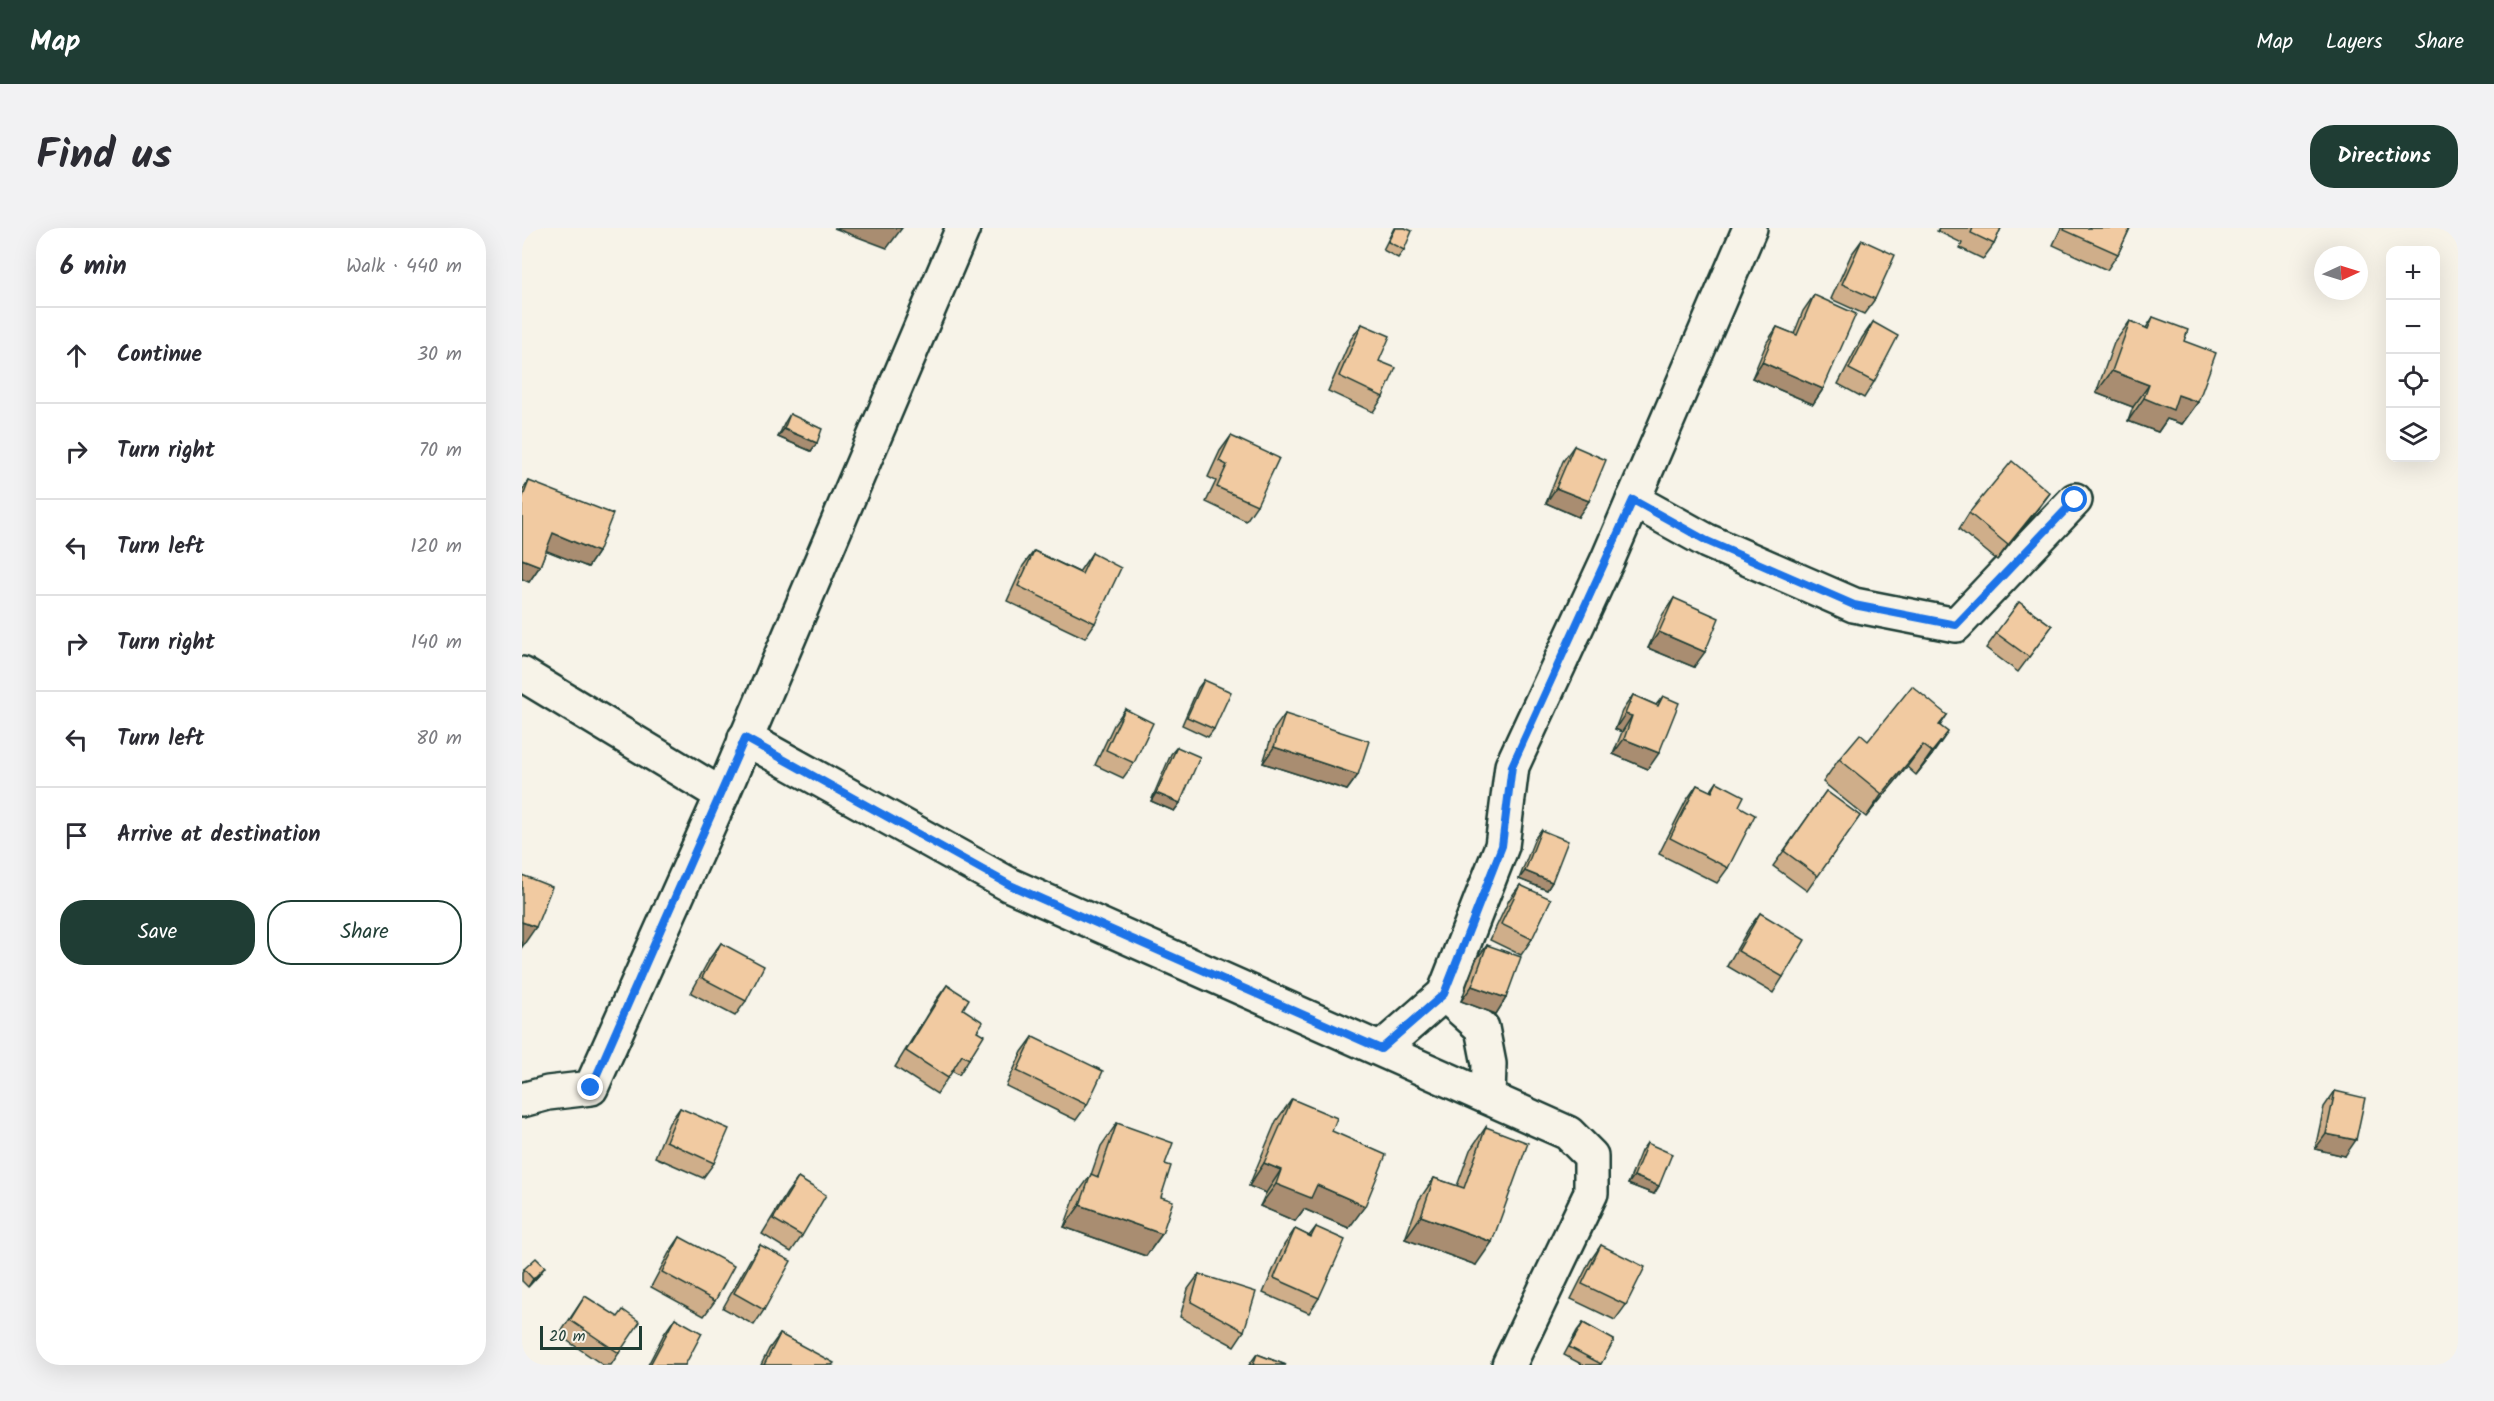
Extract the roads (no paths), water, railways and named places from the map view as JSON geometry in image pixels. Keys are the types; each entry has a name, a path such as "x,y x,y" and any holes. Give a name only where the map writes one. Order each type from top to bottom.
{"street":[{"path":"522,1100 548,1093 591,1088 722,795 963,228"},
{"path":"1381,1049 1444,994 1502,846 1512,766 1633,500 1750,228"},
{"path":"1633,500 1707,541 1854,605 1956,625 2075,500"},
{"path":"522,674 722,795"},
{"path":"745,738 1010,885 1568,1133 1591,1156 1591,1193 1509,1365"},
{"path":"1444,994 1482,1029 1489,1064 1488,1097"}]}
